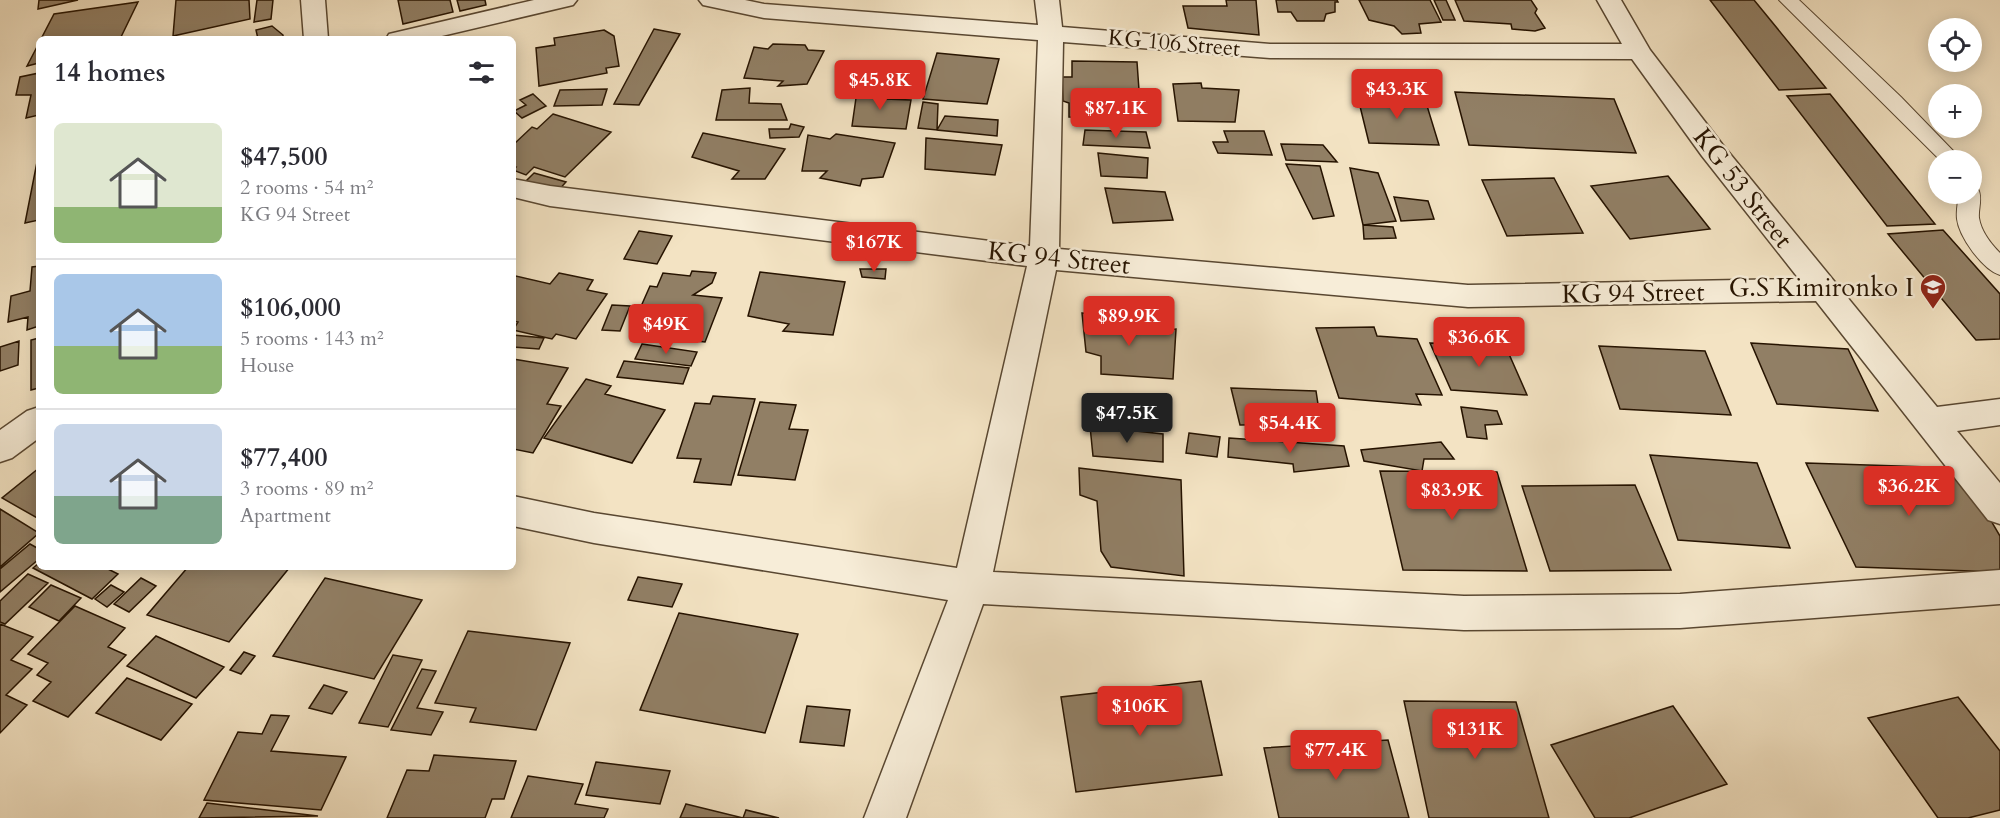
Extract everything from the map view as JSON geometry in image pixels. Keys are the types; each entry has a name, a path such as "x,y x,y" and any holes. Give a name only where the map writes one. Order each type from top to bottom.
{"street":[{"path":"313,0 316,36"},
{"path":"411,36 565,0"},
{"name":"KG 106 Street","path":"711,0 764,11 1270,51 1639,52"},
{"path":"885,818 971,586 1044,258 1051,33 1047,0"},
{"name":"KG 53 Street","path":"1609,0 1639,52 1712,150 2000,509"},
{"name":"KG 94 Street","path":"516,189 550,196 1044,258 1468,296 1824,290"},
{"path":"1929,422 2000,412"},
{"path":"0,448 36,422"},
{"path":"516,512 594,528 971,586 1464,613 1680,610 2000,587"}],"lane":[{"path":"1788,0 1894,100 1942,150"},
{"path":"1969,204 1968,220 1980,246 2000,267"}],"building":[{"path":"39,0 78,0 38,9"},
{"path":"176,0 249,0 250,19 173,36"},
{"path":"257,0 273,0 271,19 254,22"},
{"path":"398,0 450,0 453,12 403,24"},
{"path":"457,0 485,0 486,5 460,11"},
{"path":"1226,0 1256,0 1259,35 1188,28 1183,6 1227,6"},
{"path":"1276,0 1337,0 1338,2 1335,2 1335,12 1326,14 1324,21 1297,21 1291,12 1278,12"},
{"path":"1359,0 1430,0 1441,22 1419,24 1421,33 1402,34 1394,26 1369,20"},
{"path":"1434,0 1446,0 1455,20 1443,20"},
{"path":"1455,0 1531,0 1537,9 1535,13 1545,28 1535,31 1512,29 1511,24 1464,21"},
{"path":"1710,0 1754,0 1826,88 1779,90"},
{"path":"138,2 121,36 43,36 54,14"},
{"path":"272,26 283,36 257,36 256,30"},
{"path":"654,29 680,34 639,105 614,104"},
{"path":"604,30 614,36 619,66 606,68 607,73 539,86 536,48 555,45 554,38"},
{"path":"773,44 805,45 808,50 824,51 807,84 778,86 783,81 744,78 754,47 768,49"},
{"path":"36,49 36,64 27,66"},
{"path":"937,53 999,59 987,104 923,99"},
{"path":"1072,61 1137,62 1141,118 1069,117 1069,103 1063,101 1062,77 1072,77"},
{"path":"36,74 36,116 26,118 31,95 16,95 20,77"},
{"path":"1201,83 1202,88 1239,90 1235,122 1178,121 1173,84"},
{"path":"750,88 749,103 781,104 787,120 716,120 722,90"},
{"path":"607,89 602,105 554,106 560,90"},
{"path":"857,91 884,92 885,99 911,100 906,129 852,126"},
{"path":"1455,92 1614,99 1636,153 1469,145"},
{"path":"533,94 546,106 522,118 516,110 526,105 520,100"},
{"path":"1357,94 1424,96 1439,145 1369,143"},
{"path":"1830,94 1935,224 1887,226 1787,96"},
{"path":"923,102 938,104 937,130 918,128"},
{"path":"553,114 611,132 565,177 534,167 526,175 516,171 516,142 532,127 537,129"},
{"path":"945,116 998,120 997,136 937,130"},
{"path":"791,124 804,127 799,137 770,138 769,129 789,129"},
{"path":"1085,130 1146,132 1150,148 1083,145"},
{"path":"1224,131 1264,131 1272,155 1218,153 1213,142 1228,142"},
{"path":"703,133 785,149 765,179 732,179 739,171 692,157"},
{"path":"836,134 895,143 883,177 862,179 860,186 820,178 827,171 802,171 808,135 830,139"},
{"path":"926,138 1002,145 995,175 925,169"},
{"path":"1281,144 1323,145 1337,162 1286,160"},
{"path":"1098,153 1148,158 1147,178 1101,176"},
{"path":"1286,164 1320,166 1334,216 1313,219"},
{"path":"36,167 36,221 25,223"},
{"path":"1350,168 1378,173 1396,221 1363,225"},
{"path":"534,173 566,182 556,193 524,183"},
{"path":"1668,176 1710,229 1630,239 1591,186"},
{"path":"1554,178 1583,233 1507,236 1482,180"},
{"path":"1105,188 1165,192 1173,220 1113,223"},
{"path":"1394,197 1428,201 1434,219 1401,221"},
{"path":"1363,225 1393,227 1396,238 1364,239"},
{"path":"1943,230 2000,294 2000,339 1976,340 1888,234"},
{"path":"639,231 672,236 657,264 624,259"},
{"path":"36,266 36,327 27,330 28,317 8,322 11,296 30,291 32,267"},
{"path":"860,269 886,269 885,279 862,277"},
{"path":"692,271 716,273 712,283 693,295 722,298 705,342 648,336 652,327 639,326 641,321 635,320 650,286 657,287 663,273 690,276"},
{"path":"760,272 845,282 833,335 783,331 789,324 748,316"},
{"path":"559,273 593,280 587,290 607,294 576,339 556,334 552,339 516,331 518,322 516,322 516,276 550,284"},
{"path":"612,305 630,306 620,331 602,330"},
{"path":"1082,313 1133,318 1143,332 1176,329 1173,379 1101,374 1101,356 1086,352"},
{"path":"1374,327 1377,336 1417,339 1442,395 1416,394 1421,405 1339,398 1316,328"},
{"path":"516,335 544,338 539,349 516,347"},
{"path":"36,339 36,389 31,390 31,340"},
{"path":"19,341 18,365 0,371 0,347"},
{"path":"1430,343 1505,345 1527,395 1451,390"},
{"path":"1751,343 1848,349 1878,411 1777,404"},
{"path":"642,344 697,352 691,366 635,359"},
{"path":"1599,346 1705,351 1731,415 1620,409"},
{"path":"516,359 568,368 547,404 561,406 533,453 516,450"},
{"path":"624,361 689,368 683,384 617,377"},
{"path":"586,379 611,386 605,394 665,410 632,463 544,438"},
{"path":"1231,388 1316,391 1321,424 1240,425"},
{"path":"713,396 755,399 731,485 694,482 701,459 677,458 695,403 710,404"},
{"path":"760,402 796,405 789,429 808,430 795,480 738,475"},
{"path":"1461,407 1497,411 1502,424 1485,425 1487,439 1467,437"},
{"path":"1090,426 1163,434 1163,462 1093,456"},
{"path":"1189,433 1220,437 1217,457 1186,453"},
{"path":"1229,438 1344,446 1349,466 1294,472 1293,464 1228,457"},
{"path":"1441,442 1454,459 1424,459 1422,471 1364,461 1361,450"},
{"path":"1650,455 1757,463 1790,548 1678,540"},
{"path":"1806,463 1960,468 2000,536 2000,572 1856,567"},
{"path":"1079,468 1181,480 1184,576 1111,567 1101,551 1097,501 1080,495"},
{"path":"36,470 36,517 2,498"},
{"path":"1380,471 1497,472 1527,571 1403,570"},
{"path":"1635,485 1671,570 1550,571 1522,486"},
{"path":"0,509 36,531 36,536 0,567"},
{"path":"30,544 36,547 36,562 0,592 0,569"},
{"path":"37,570 110,570 118,574 92,599"},
{"path":"185,570 288,570 229,642 147,615"},
{"path":"28,574 48,583 5,624 0,622 0,601"},
{"path":"638,577 682,584 672,607 628,600"},
{"path":"141,578 156,586 129,612 114,604"},
{"path":"325,578 422,600 374,679 273,656"},
{"path":"51,585 81,598 59,621 29,607"},
{"path":"111,585 124,592 107,607 95,599"},
{"path":"75,606 125,628 108,647 126,655 68,717 33,701 51,682 37,675 48,663 28,654"},
{"path":"679,613 798,634 765,733 640,710"},
{"path":"0,624 33,637 11,660 32,669 6,695 27,705 0,733"},
{"path":"468,631 570,643 536,730 470,722 476,708 435,703"},
{"path":"156,636 224,667 196,698 127,666"},
{"path":"244,652 255,656 241,674 230,670"},
{"path":"393,655 422,660 388,727 359,723"},
{"path":"422,669 436,671 417,708 443,712 431,735 391,730"},
{"path":"127,678 192,704 161,740 96,713"},
{"path":"1201,681 1222,775 1076,792 1061,697"},
{"path":"324,685 347,692 332,714 309,708"},
{"path":"1958,697 2000,751 2000,810 1968,818 1938,818 1868,718"},
{"path":"1404,701 1516,702 1549,818 1429,818"},
{"path":"807,706 850,710 844,746 800,742"},
{"path":"1673,706 1727,784 1629,818 1595,818 1551,745"},
{"path":"271,715 289,716 271,751 346,757 321,810 204,800 238,732 262,734"},
{"path":"1388,740 1409,818 1279,818 1264,748"},
{"path":"434,755 516,761 504,799 492,799 485,818 387,818 407,770 429,771"},
{"path":"596,762 670,771 660,804 586,795"},
{"path":"528,776 583,784 575,804 608,809 604,818 511,818"},
{"path":"207,803 318,816 199,818"},
{"path":"686,804 743,818 680,818"},
{"path":"746,810 779,818 743,818"}],"place":[{"name":"G.S Kimironko I","path":"1933,310"}]}
